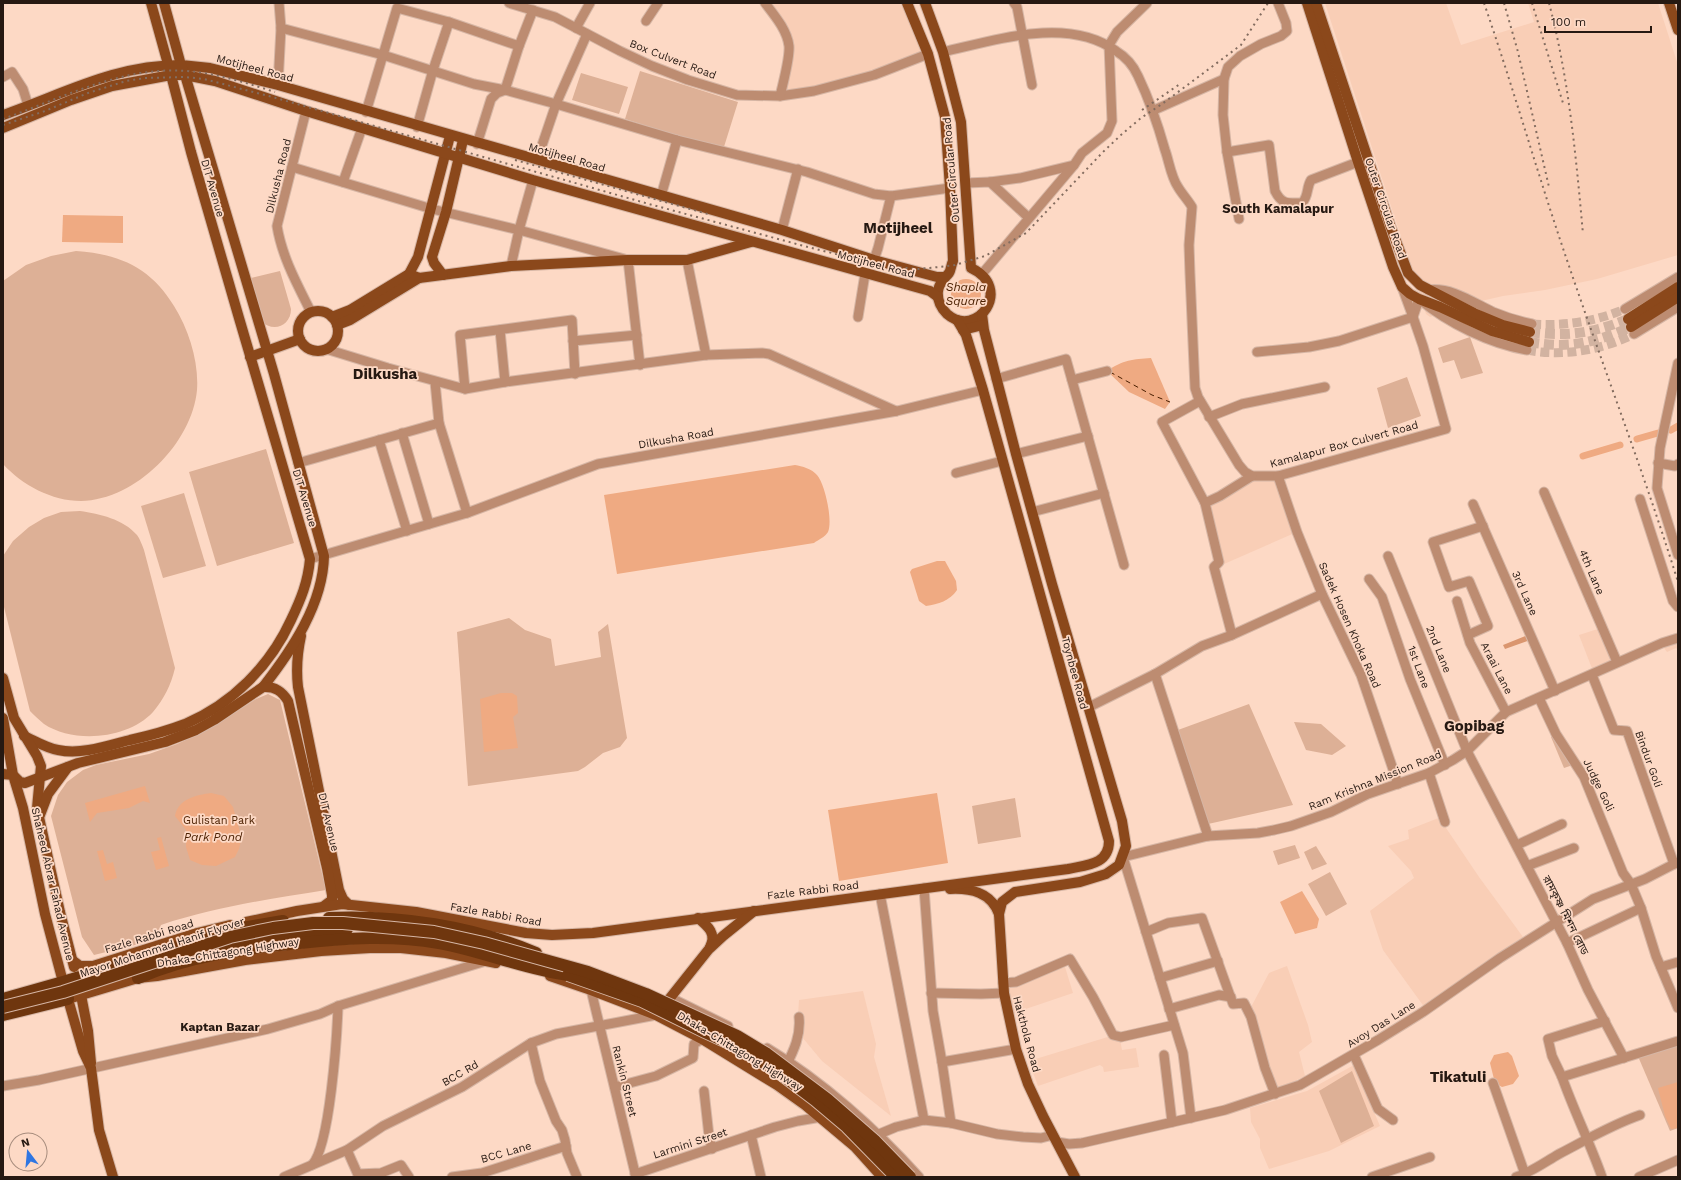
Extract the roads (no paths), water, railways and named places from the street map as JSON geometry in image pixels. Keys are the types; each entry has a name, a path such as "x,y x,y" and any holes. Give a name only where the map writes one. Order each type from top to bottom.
{"highway":[{"path":"3,999 236,929 287,920 338,917 396,920 455,928 516,945 570,971"},
{"name":"Mayor Mohammad Hanif Flyover","path":"3,1007 63,992 230,937 273,928 313,923 344,923 434,932 484,943 646,994 737,1036 767,1054 833,1104 874,1140 910,1177"},
{"name":"Mayor Mohammad Hanif Flyover","path":"3,1012 68,995 212,948 255,938 287,933 339,928 382,930 412,933 473,944 552,968 570,971 642,1001 744,1050 782,1075 836,1118 896,1177"},
{"path":"138,978 162,969 214,955 246,949 314,941 372,937 412,939 439,943 474,951 549,973 570,971"},
{"path":"3,1016 68,998"}],"main road":[{"name":"DIT Avenue","path":"24,736 57,750 76,752 156,734 185,724 202,715 235,693 255,675 269,659 282,640 304,594 308,577 310,559 191,152 151,3"},
{"name":"DIT Avenue","path":"40,777 68,767 165,742 196,730 214,720 263,687 276,671 303,628 324,569 324,556 268,351 181,65 164,3"},
{"name":"Outer Circular Road","path":"907,3 928,54 945,117 953,254 947,275"},
{"name":"Outer Circular Road","path":"925,3 943,52 961,122 971,268 982,274"},
{"name":"Outer Circular Road","path":"1307,3 1393,267 1402,287 1419,299 1492,331 1529,337 1428,290 1416,281 1405,268 1316,3"},
{"path":"1669,3 1678,30"},
{"name":"Motijheel Road","path":"3,115 82,83 132,70 168,65 210,68 278,85 417,127 782,230 874,260 937,277 947,275"},
{"name":"Motijheel Road","path":"3,128 78,97 112,86 171,75 185,75 214,81 306,111 534,180 930,291 938,297"},
{"path":"335,321 350,310 409,274 418,257 432,209 450,136"},
{"path":"443,275 434,264 432,257 446,212 463,140"},
{"path":"335,321 350,320 419,278 511,266 628,260 687,260 752,242"},
{"path":"409,274 419,278"},
{"path":"963,330 982,319 989,304 991,296 989,284 982,274"},
{"path":"947,275 940,284 938,297 940,306 944,312 957,320 982,319"},
{"path":"1629,322 1678,287"},
{"path":"1419,299 1423,293 1428,290"},
{"path":"1629,322 1678,297"},
{"path":"322,311 335,321 338,331 335,341 326,349 314,350 303,344 300,339 298,326 301,320 311,312 322,311"},
{"name":"Toynbee Road","path":"982,319 996,379 1052,584 1122,821 1126,846 1123,857"},
{"name":"Toynbee Road","path":"924,888 1068,869 1093,864 1106,854 1109,848 1109,841 983,390 966,335 957,320"},
{"path":"250,357 300,339"},
{"path":"257,380 274,374"},
{"path":"308,577 320,581"},
{"path":"303,628 297,655 296,673 298,687 339,890 343,899 349,905"},
{"name":"Shaheed Abrar Fahad Avenue","path":"3,678 14,718 39,761 40,777 37,797 39,818 76,978 82,995 90,1049 91,1068"},
{"name":"DIT Avenue","path":"263,687 276,688 284,694 288,701 306,773 332,891 332,900 324,906"},
{"name":"Shaheed Abrar Fahad Avenue","path":"3,718 8,746 6,758 8,775 23,808 45,914 83,1051 91,1068"},
{"path":"39,818 48,794 68,767"},
{"path":"8,775 20,782 25,783 40,777"},
{"path":"999,914 1002,902 1015,892 1096,878 1114,869 1119,865 1123,857"},
{"path":"1015,892 1009,888 1008,884 1010,880 1016,876"},
{"path":"924,888 958,889 978,892 989,898 996,906 999,914"},
{"name":"Fazle Rabbi Road","path":"72,960 80,966 93,966 197,933 244,922 335,905 349,905 416,912 526,933 552,935 593,933 924,888"},
{"path":"656,1015 709,949 755,910"},
{"name":"Hakthola Road","path":"999,914 1003,988 1016,1049 1028,1084 1076,1177"},
{"path":"698,918 712,932 713,942 709,949"},
{"name":"Dhaka-Chittagong Highway","path":"68,998 138,978 286,954 352,949 401,948 446,953 486,961 535,972 591,990 656,1015 702,1039 777,1085 821,1117 855,1147 876,1173 882,1177"},
{"path":"91,1068 99,1130 113,1177"}],"street":[{"path":"278,85 281,28 279,3"},
{"name":"Box Culvert Road","path":"509,3 556,17 652,66 688,80 737,95 780,96 814,91 874,74 928,54"},
{"path":"576,28 590,3"},
{"path":"646,21 658,3"},
{"path":"765,3 780,24 786,36 789,48 780,96"},
{"path":"1014,3 1017,7 1032,85"},
{"path":"982,274 1074,165 1082,153 1107,133 1112,121 1109,45 1117,32 1147,3"},
{"path":"1239,219 1227,152 1223,115 1224,79 1228,67 1240,56 1287,32 1286,23 1278,3"},
{"path":"366,112 397,8 449,22 519,46"},
{"path":"505,90 519,46 533,10"},
{"path":"417,127 433,70 449,22"},
{"path":"281,28 383,55 474,84 505,90 556,104 677,140 798,169 874,194 891,196 950,188"},
{"path":"943,52 1000,39 1040,33 1066,33 1084,35 1109,45 1132,65 1152,111 1177,186 1192,207 1189,245 1195,388 1209,417 1239,465 1252,476 1220,496 1205,503"},
{"path":"537,160 556,104 587,34"},
{"path":"3,77 12,72 23,89 28,105"},
{"path":"1152,111 1224,79"},
{"path":"478,144 491,100 497,93 505,90"},
{"name":"Dilkusha Road","path":"306,111 277,226 280,241 294,279 311,312"},
{"path":"343,182 362,128"},
{"path":"660,196 677,140"},
{"path":"1227,152 1269,145 1275,191 1278,198 1286,203 1302,203 1306,198 1308,184 1311,180 1358,162"},
{"path":"966,183 990,182 1020,178 1074,165"},
{"path":"292,167 432,209 519,230 628,260 640,364"},
{"path":"782,230 798,169"},
{"path":"511,266 519,230 534,180"},
{"path":"990,182 1029,218"},
{"path":"874,260 891,196"},
{"path":"687,260 706,356"},
{"path":"858,318 865,274"},
{"path":"1629,322 1678,276"},
{"path":"1402,287 1413,317"},
{"path":"1413,317 1419,299"},
{"path":"1629,322 1678,307"},
{"path":"1257,352 1309,347 1339,341 1413,317"},
{"name":"Kamalapur Box Culvert Road","path":"1252,476 1278,476 1446,429 1423,346 1413,317"},
{"path":"465,389 460,335 572,320 575,374"},
{"path":"500,330 505,382"},
{"path":"573,341 637,335"},
{"path":"326,349 435,382 465,389 505,382 706,356 769,354 897,411"},
{"path":"996,379 1066,359 1124,565"},
{"path":"1678,363 1676,388 1658,463 1657,488 1676,541 1678,555"},
{"path":"1072,380 1108,371"},
{"path":"435,382 439,423 466,513"},
{"path":"1209,417 1242,404 1325,387"},
{"name":"Dilkusha Road","path":"310,559 466,513 598,464 897,411 983,390"},
{"path":"1200,401 1162,422 1205,503 1219,562 1214,568 1232,635"},
{"path":"298,463 439,423"},
{"path":"402,434 429,524"},
{"path":"1016,454 1088,436"},
{"path":"379,440 407,531"},
{"path":"956,473 1002,461"},
{"path":"1658,463 1675,466 1678,464"},
{"name":"Sadek Hosen Khoka Road","path":"1278,476 1297,532 1322,594 1361,675 1398,784"},
{"name":"4th Lane","path":"1544,492 1617,662"},
{"path":"1032,512 1104,493"},
{"path":"1640,499 1673,601 1678,607"},
{"name":"3rd Lane","path":"1473,504 1555,691"},
{"path":"1468,635 1488,626 1469,581 1449,587 1433,542 1483,526"},
{"name":"2nd Lane","path":"1388,556 1467,750 1485,784"},
{"name":"1st Lane","path":"1369,579 1382,597 1410,679 1444,765"},
{"path":"1089,707 1155,674 1202,646 1232,635 1322,594"},
{"name":"Araai Lane","path":"1457,600 1468,635 1506,712"},
{"name":"Ram Krishna Mission Road","path":"1123,857 1208,836 1258,833 1291,826 1331,812 1368,794 1429,773 1453,760 1467,750 1506,712 1592,675 1617,662 1667,641 1678,638"},
{"path":"1155,674 1208,836"},
{"name":"Bindur Goli","path":"1592,675 1614,730 1627,731 1676,863"},
{"name":"Judge Goli","path":"1539,698 1556,734 1584,777 1623,873 1631,884 1641,908 1661,967 1678,1008"},
{"path":"1429,773 1445,822"},
{"name":"রামকৃষ্ণ মিশন রোড","path":"1485,784 1567,942 1588,990 1624,1058"},
{"path":"1517,845 1562,824"},
{"path":"1125,838 1129,846 1136,848 1161,844 1170,845"},
{"path":"1527,866 1574,848"},
{"path":"1123,857 1183,1053 1191,1118"},
{"name":"Avoy Das Lane","path":"855,1147 876,1135 896,1127 924,1120 950,1122 1001,1135 1055,1138 1070,1144 1082,1143 1225,1110 1275,1094 1300,1085 1354,1055 1423,1012 1461,984 1556,921 1593,899 1631,884 1676,863"},
{"path":"924,888 931,993 950,1122"},
{"path":"880,894 924,1120"},
{"path":"1567,942 1641,908"},
{"path":"1146,932 1168,923 1202,918 1233,1004 1244,1003 1251,1017 1265,1068 1275,1094"},
{"path":"931,993 981,994 1003,988 1070,959 1094,997 1114,1035 1122,1037 1174,1025"},
{"path":"3,1086 39,1080 268,1029 486,961"},
{"path":"1160,978 1218,961"},
{"path":"1661,967 1678,962"},
{"name":"Rankin Street","path":"591,990 636,1175"},
{"path":"1170,1009 1219,995 1231,997"},
{"path":"670,998 732,1028 788,1061 842,1104 919,1177"},
{"path":"311,1166 316,1160 320,1150 330,1093 337,1040 338,1006"},
{"name":"BCC Rd","path":"290,1176 347,1150 383,1126 462,1087 531,1043 556,1034 656,1015"},
{"path":"777,1085 795,1047 800,1027 799,1017"},
{"path":"1602,1177 1562,1077 1552,1056 1548,1040 1605,1021"},
{"path":"614,1087 656,1076 693,1058 694,1044 702,1039"},
{"path":"1562,1077 1678,1041"},
{"path":"531,1043 540,1081 556,1121 562,1130 567,1153 577,1177"},
{"path":"942,1062 1016,1049"},
{"path":"1164,1055 1172,1122"},
{"path":"1354,1055 1378,1109 1393,1120"},
{"path":"1493,1083 1522,1176 1588,1140 1612,1125 1640,1116"},
{"path":"704,1091 712,1149"},
{"name":"Larmini Street","path":"636,1175 752,1135 798,1121 821,1117"},
{"path":"752,1135 761,1177"},
{"name":"BCC Lane","path":"452,1177 482,1173 566,1146"},
{"path":"347,1150 359,1176 381,1173 401,1165 409,1177"},
{"path":"1372,1177 1430,1157"},
{"path":"1639,1177 1678,1160"}],"water":[{"path":"63,215 123,216 123,243 62,242"},
{"name":"Shapla Square","path":"966,279 977,283 981,294 977,305 966,309 955,305 951,294 955,283"},
{"path":"1151,358 1170,402 1165,409 1129,392 1107,371 1118,364 1128,361"},
{"path":"795,465 807,468 815,473 823,486 825,494 830,520 828,532 814,543 617,574 604,495"},
{"path":"937,561 945,561 956,581 957,590 951,597 939,603 926,606 919,601 910,572 912,569"},
{"path":"501,693 512,693 517,696 518,713 513,717 518,748 484,752 480,699"},
{"path":"145,786 150,803 143,801 129,808 97,813 90,822 85,803"},
{"name":"Park Pond","path":"211,793 224,796 233,807 241,840 235,857 216,866 202,865 190,860 186,847 186,830 175,816 180,806 188,799"},
{"path":"937,793 948,863 839,881 828,810"},
{"path":"161,837 169,866 156,870 151,852 160,850 157,838"},
{"path":"103,850 107,864 113,862 117,878 105,881 97,851"},
{"path":"1302,891 1319,919 1317,928 1295,934 1280,902"},
{"path":"1508,1052 1512,1056 1519,1076 1513,1084 1502,1087 1495,1083 1490,1063 1494,1055"},
{"path":"1678,1082 1678,1128 1671,1129 1665,1116 1658,1088"}],"waterway":[{"path":"1671,430 1678,426"},
{"path":"1637,439 1658,433"},
{"path":"1583,456 1620,445"}],"tunnel":[{"path":"1532,324 1568,324 1591,320 1625,309"},
{"path":"1530,332 1556,334 1580,333 1603,328 1628,319"},
{"path":"1529,342 1569,345 1593,341 1631,327"},
{"path":"1527,350 1554,353 1582,351 1622,340 1634,334"}],"railway":[{"path":"3,125 45,111 88,93 126,81 145,78 185,77 204,79 804,246 883,266 919,269 955,265 985,256 1026,233 1122,134 1141,118 1241,45 1268,3"},
{"path":"1484,3 1558,233 1678,582"},
{"path":"1504,3 1518,52 1549,187"},
{"path":"1532,3 1563,103"},
{"path":"1549,3 1567,89 1583,234"},
{"path":"3,119 93,85 139,73 162,71 197,72 231,79 275,92"},
{"path":"1142,110 1180,84"},
{"path":"515,160 708,214"}],"district":[{"name":"South Kamalapur","path":"1278,208"},
{"name":"Motijheel","path":"898,228"},
{"name":"Dilkusha","path":"385,374"},
{"name":"Gopibag","path":"1474,726"},
{"name":"Kaptan Bazar","path":"220,1027"},
{"name":"Tikatuli","path":"1458,1077"}],"park label":[{"name":"Gulistan Park","path":"219,820"}]}
